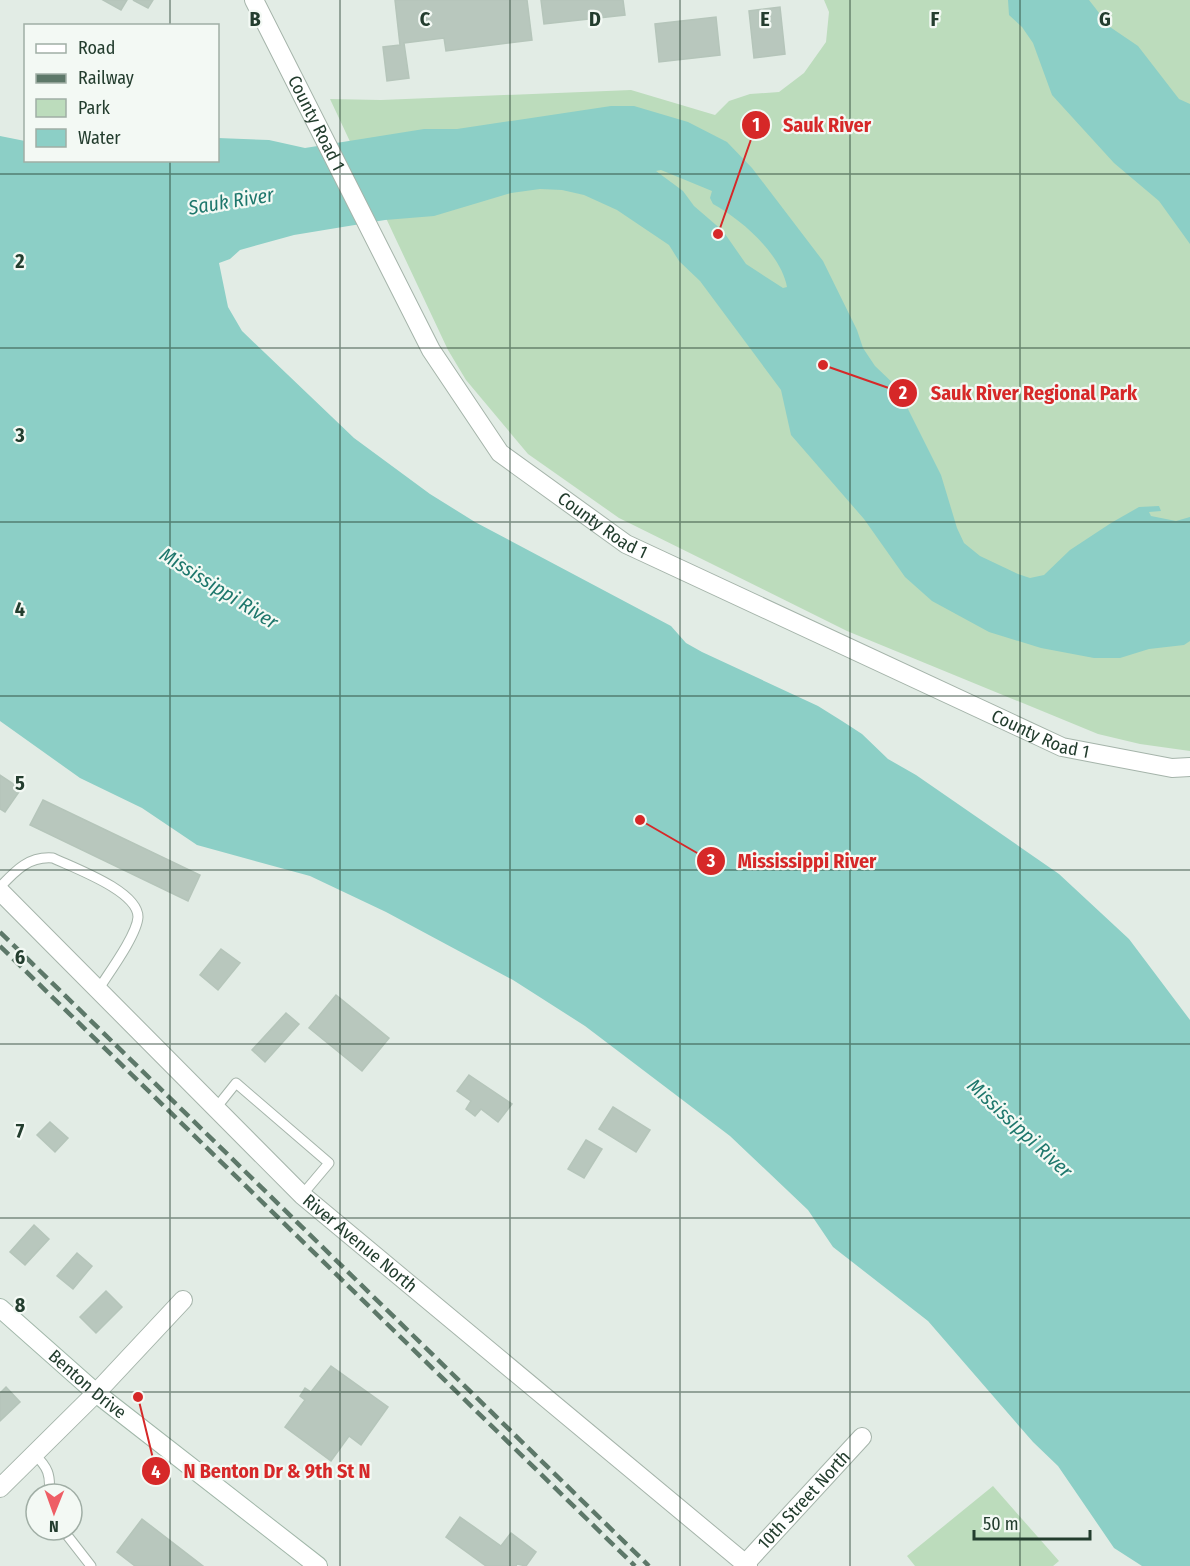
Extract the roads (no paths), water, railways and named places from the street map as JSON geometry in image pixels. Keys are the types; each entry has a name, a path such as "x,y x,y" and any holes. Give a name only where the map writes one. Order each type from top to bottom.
{"street":[{"name":"County Road 1","path":"254,0 431,350 500,453 626,544 1062,747 1172,768 1190,767"},
{"name":"River Avenue North","path":"0,891 302,1195 747,1565"},
{"path":"0,1488 96,1393 183,1299"},
{"name":"Benton Drive","path":"0,1308 96,1393 318,1566"},
{"name":"10th Street North","path":"747,1565 862,1437"}],"lane":[{"path":"0,887 22,865 41,857 53,858 121,891 134,903 138,917 131,934 98,990"},
{"path":"216,1108 236,1083 329,1163 302,1195"},
{"path":"34,1454 47,1466 50,1482"},
{"path":"72,1542 91,1566"}],"water":[{"path":"1008,0 1089,0 1110,27 1138,46 1179,99 1190,104 1190,244 1159,201 1114,163 1052,95 1033,43 1022,27 1009,15"},
{"path":"611,106 634,106 688,122 727,142 752,168 823,261 857,330 863,348 875,366 897,387 941,475 957,528 964,543 980,556 1030,578 1044,575 1070,550 1139,507 1159,506 1161,511 1149,512 1151,516 1176,521 1190,517 1190,641 1184,645 1149,649 1120,658 1094,658 1041,648 989,632 932,601 905,577 864,519 791,435 781,390 700,281 679,261 669,245 617,210 584,195 562,190 540,189 511,193 434,216 385,220 294,235 240,250 230,259 219,263 228,307 242,331 354,438 430,494 475,522 671,626 686,643 702,652 818,706 862,734 888,759 916,775 1059,874 1129,939 1190,1020 1190,1566 1142,1566 1114,1548 1058,1466 1033,1442 928,1321 833,1247 808,1210 730,1136 585,1026 513,980 386,912 310,876 197,845 142,808 80,778 0,721 0,136 24,141 24,162 219,162 219,138 269,140 305,148 424,129 457,129","holes":["661,170 712,191 710,198 713,204 747,228 768,250 777,262 787,287 783,288 746,264 723,231 694,206 683,191 656,171"]}],"railway":[{"path":"0,932 649,1566"},
{"path":"0,946 635,1566"}],"place":[{"name":"Sauk River","path":"718,234"},
{"name":"Sauk River Regional Park","path":"823,365"},
{"name":"Mississippi River","path":"640,820"},
{"name":"N Benton Dr & 9th St N","path":"138,1397"}]}
